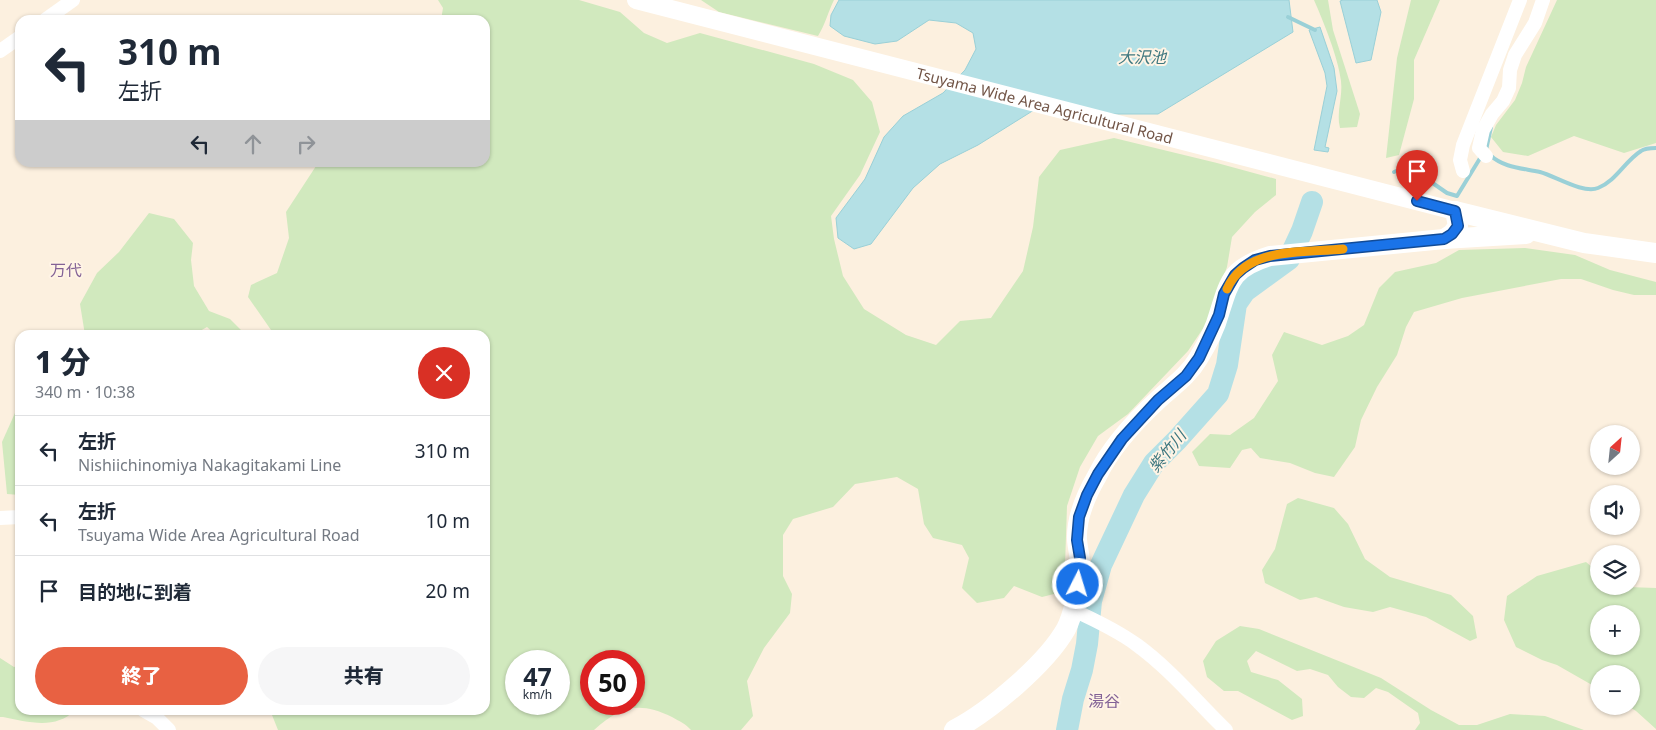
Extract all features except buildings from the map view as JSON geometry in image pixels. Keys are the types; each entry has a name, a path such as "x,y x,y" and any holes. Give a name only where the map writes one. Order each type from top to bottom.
{"main road":[{"path":"1444,239 1452,234 1458,226 1455,211 1584,243 1656,253"},
{"path":"954,730 1006,694 1044,658 1079,613 1080,558 1077,540 1079,517 1087,495 1098,474 1122,439 1158,400 1186,376 1199,358 1219,315 1224,294 1235,275 1243,268 1255,260 1290,253 1444,239 1515,236 1540,232"}],"street":[{"path":"52,15 73,0"},
{"name":"Tsuyama Wide Area Agricultural Road","path":"636,0 1455,211"},
{"path":"1463,171 1460,160 1463,145 1520,0"},
{"path":"1486,156 1479,148 1483,130 1509,88 1510,70 1516,55 1532,29 1543,0"},
{"path":"0,51 15,40"},
{"path":"0,518 15,517"},
{"path":"1079,613 1100,622 1137,645 1226,730"},
{"path":"152,715 169,730"}],"green space":[{"path":"438,0 579,0 620,12 644,33 667,43 700,33 814,64 853,80 872,102 880,132 860,175 831,216 834,239 843,276 864,309 906,335 936,345 960,321 991,318 1023,271 1033,227 1039,177 1060,150 1114,138 1276,179 1276,195 1255,212 1232,237 1227,267 1206,324 1188,351 1128,414 1098,436 1080,467 1067,506 1065,566 1058,593 1042,597 1014,586 1004,598 977,603 962,588 969,558 962,545 933,538 924,524 918,489 897,477 855,484 833,507 793,519 783,535 783,576 792,594 790,613 764,648 747,681 753,716 741,730 691,730 685,724 672,717 645,708 645,650 580,650 580,715 615,715 594,730 278,730 272,715 490,715 490,330 271,330 248,297 251,285 277,273 289,238 286,212 315,167 490,167 490,15 442,15 443,8"},
{"path":"701,0 834,0 818,36 719,12"},
{"path":"1314,0 1328,0 1333,30 1360,114 1357,127 1340,128 1341,81 1337,61"},
{"path":"1411,0 1440,0 1414,60 1414,99 1399,155 1386,158 1397,58"},
{"path":"1557,0 1656,0 1656,143 1624,153 1574,136 1528,156 1503,152 1491,137 1496,125 1515,100 1526,67"},
{"path":"149,213 174,219 193,243 191,260 194,286 209,311 230,319 241,330 210,330 207,327 202,330 84,330 80,304 97,273 119,252"},
{"path":"1525,248 1575,255 1610,270 1656,282 1656,295 1634,295 1581,279 1561,279 1462,298 1414,312 1406,327 1397,355 1377,387 1361,420 1355,447 1334,477 1315,473 1290,463 1260,458 1251,448 1242,450 1230,468 1199,466 1192,452 1210,434 1230,435 1254,418 1278,381 1272,355 1284,332 1322,345 1348,336 1364,325 1379,288 1395,272 1436,263 1459,250"},
{"path":"15,413 15,495 7,494 2,442"},
{"path":"1298,498 1334,508 1348,524 1365,559 1390,577 1451,595 1473,616 1477,638 1470,641 1426,617 1390,607 1373,612 1344,607 1316,597 1300,600 1265,583 1262,570 1275,549 1287,504"},
{"path":"1586,562 1590,565 1590,595 1640,595 1640,587 1656,588 1656,729 1640,715 1640,665 1590,665 1590,684 1557,665 1516,647 1504,620 1507,596 1537,576"},
{"path":"1240,626 1259,629 1381,678 1431,710 1459,725 1477,725 1510,714 1545,716 1584,730 1415,730 1420,723 1418,713 1388,692 1376,688 1364,698 1351,697 1338,687 1328,675 1310,669 1297,671 1256,651 1247,661 1251,672 1278,680 1302,699 1303,716 1292,720 1238,691 1224,691 1207,677 1203,661 1216,641"},
{"path":"0,658 15,667 15,715 68,715 59,720 41,723 0,717"}],"water":[{"name":"大沢池","path":"839,0 1289,0 1293,32 1158,114 1108,114 1050,100 978,145 940,164 913,188 871,244 854,249 838,238 836,218 865,179 884,137 903,116 943,93 965,70 976,49 973,33 956,23 929,20 897,41 875,44 844,36 830,26 831,15"},
{"path":"1377,0 1381,12 1371,60 1356,63 1340,1"},
{"path":"1320,27 1334,68 1337,91 1325,147 1329,148 1328,152 1314,150 1327,86 1325,73 1309,30"}],"waterway":[{"path":"1288,17 1315,30"},
{"path":"1486,150 1491,127"},
{"path":"1490,155 1501,163 1540,172 1577,187 1592,189 1598,188 1610,181 1641,151 1656,148"},
{"path":"1394,172 1408,166 1447,193 1457,196 1482,155"},
{"name":"紫竹川","path":"1067,730 1073,699 1082,670 1087,644 1091,601 1101,565 1134,495 1154,463 1218,394 1227,365 1236,304 1245,291 1289,259 1302,231 1312,202"}],"slow traffic":[{"path":"1227,289 1235,275 1255,260 1283,254 1343,249"}],"district":[{"name":"万代","path":"66,270"},
{"name":"湯谷","path":"1104,701"}],"route":[{"path":"1078,584 1080,570 1077,540 1079,517 1087,495 1098,474 1122,439 1158,400 1186,376 1199,358 1219,315 1224,294 1235,275 1255,260 1270,256 1444,239 1452,234 1458,226 1458,218 1455,211 1417,201"}]}
